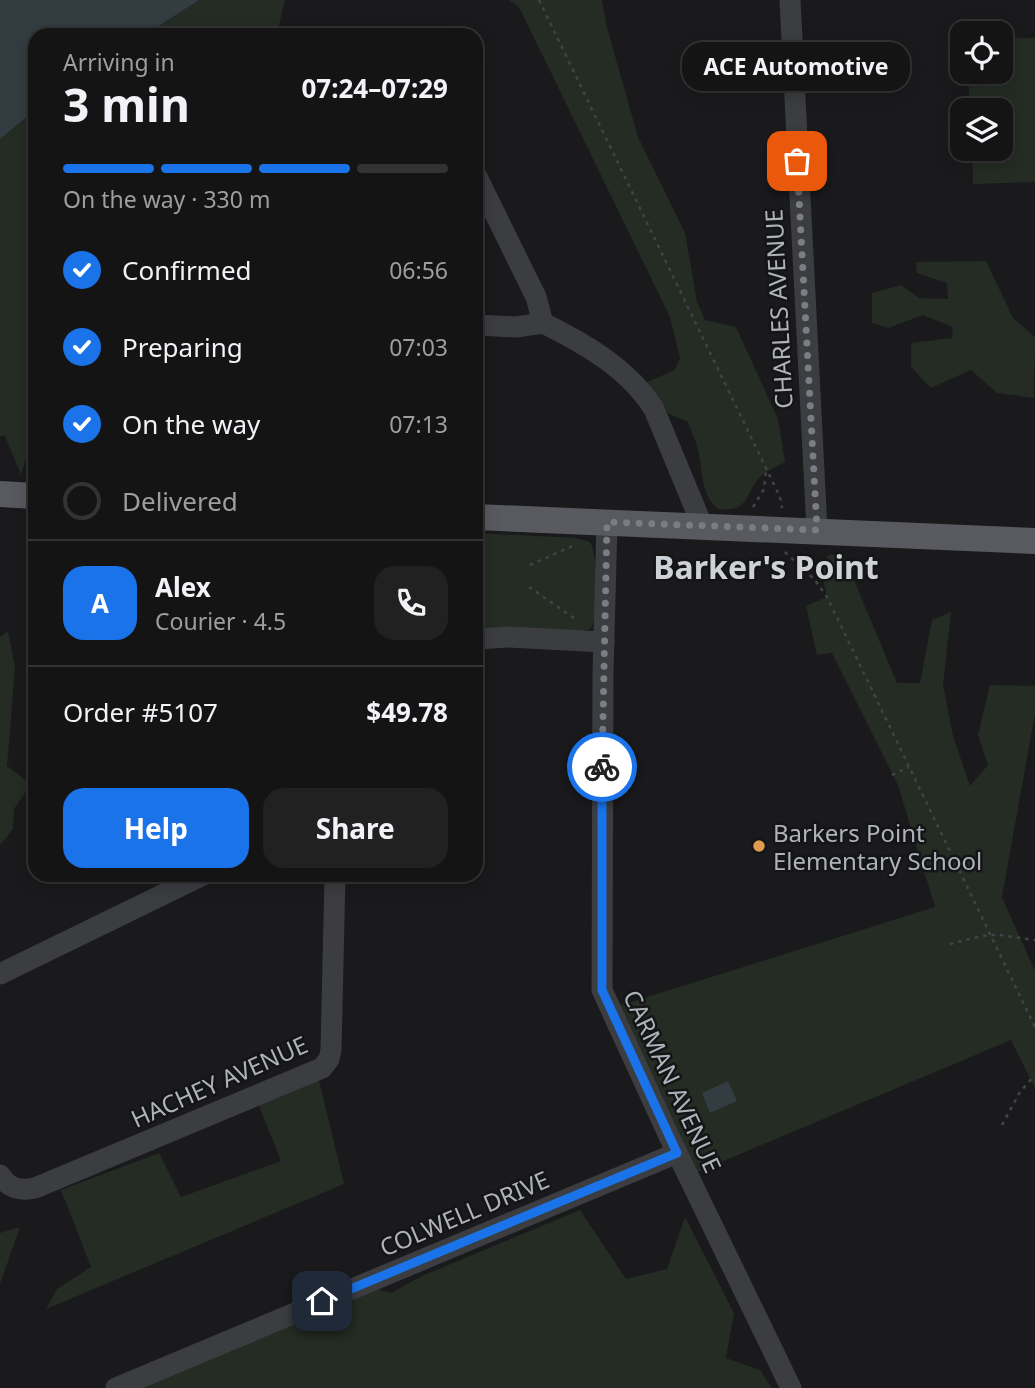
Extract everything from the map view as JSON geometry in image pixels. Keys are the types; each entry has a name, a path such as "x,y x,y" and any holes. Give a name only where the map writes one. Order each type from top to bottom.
{"main road":[{"path":"483,517 1035,541"}],"street":[{"name":"CHARLES AVENUE","path":"790,0 817,530"},
{"path":"483,189 536,297 543,323"},
{"path":"483,326 516,327 543,323 582,342 631,381 654,409 702,526"},
{"name":"CARMAN AVENUE","path":"607,522 602,990 790,1388"},
{"path":"483,639 508,637 604,642"},
{"path":"0,974 190,882"},
{"name":"HACHEY AVENUE","path":"0,1175 11,1187 23,1190 36,1188 322,1068 329,1059 331,1050 335,882"},
{"name":"COLWELL DRIVE","path":"116,1388 677,1153"}],"path":[{"path":"539,0 780,496 782,513"},
{"path":"749,512 764,489 766,468"},
{"path":"530,565 586,539"},
{"path":"780,545 785,553 814,579 827,597 1035,1027"},
{"path":"529,587 586,627"},
{"path":"892,775 909,767"},
{"path":"950,944 975,937 1005,935 1035,940"},
{"path":"1002,1125 1020,1092 1035,1075"}],"shaded area":[{"path":"0,0 199,0 156,28 28,28 28,116 0,139"},
{"path":"199,0 285,0 278,28 156,28"},
{"path":"509,0 602,0 606,24 638,137 685,233 697,302 705,320 736,327 778,419 785,462 760,477 745,500 736,508 718,509 712,503 705,489 697,446 688,422 669,414 647,382 675,370 680,358 670,317 519,7"},
{"path":"1013,38 1035,38 1035,182 973,184 972,161 1013,161 1013,98 969,98 969,84 1013,84"},
{"path":"28,116 28,451 21,475 5,436 0,436 0,139"},
{"path":"986,261 1013,318 1035,337 1034,398 997,393 971,370 931,388 911,367 911,343 952,338 953,327 923,315 888,328 872,323 872,293 901,285 919,298 948,299 947,283 917,273 916,262"},
{"path":"483,533 576,538 590,542 595,559 597,586 595,612 590,629 576,632 483,629"},
{"path":"843,554 897,683 920,683 932,620 951,612 943,684 953,736 970,786 988,765 978,735 990,685 1035,686 1035,714 1002,897 1035,971 1035,1088 1011,1040 688,1176 609,1009 935,907 898,785 832,653 817,655 806,606 827,597 820,564 829,555"},
{"path":"8,631 15,668 7,766 28,782 28,788 14,809 13,829 0,845 0,637"},
{"path":"319,1080 344,1184 46,1309 57,1289 91,1267 61,1190 159,1153 181,1197 281,1161 258,1104"},
{"path":"728,1081 737,1101 710,1113 702,1093"},
{"path":"580,1210 626,1279 667,1269 685,1217 734,1313 726,1358 760,1370 772,1388 138,1388 375,1289 391,1293 422,1276"},
{"path":"20,1227 0,1284 0,1233"}],"way so far":[{"path":"602,767 607,522 817,530 797,161"}],"place":[{"name":"ACE Automotive","path":"797,161"},
{"name":"Barkers Point Elementary School","path":"759,846"}],"district":[{"name":"Barker's Point","path":"766,566"}],"route":[{"path":"322,1301 677,1153 602,990 602,767"}]}
